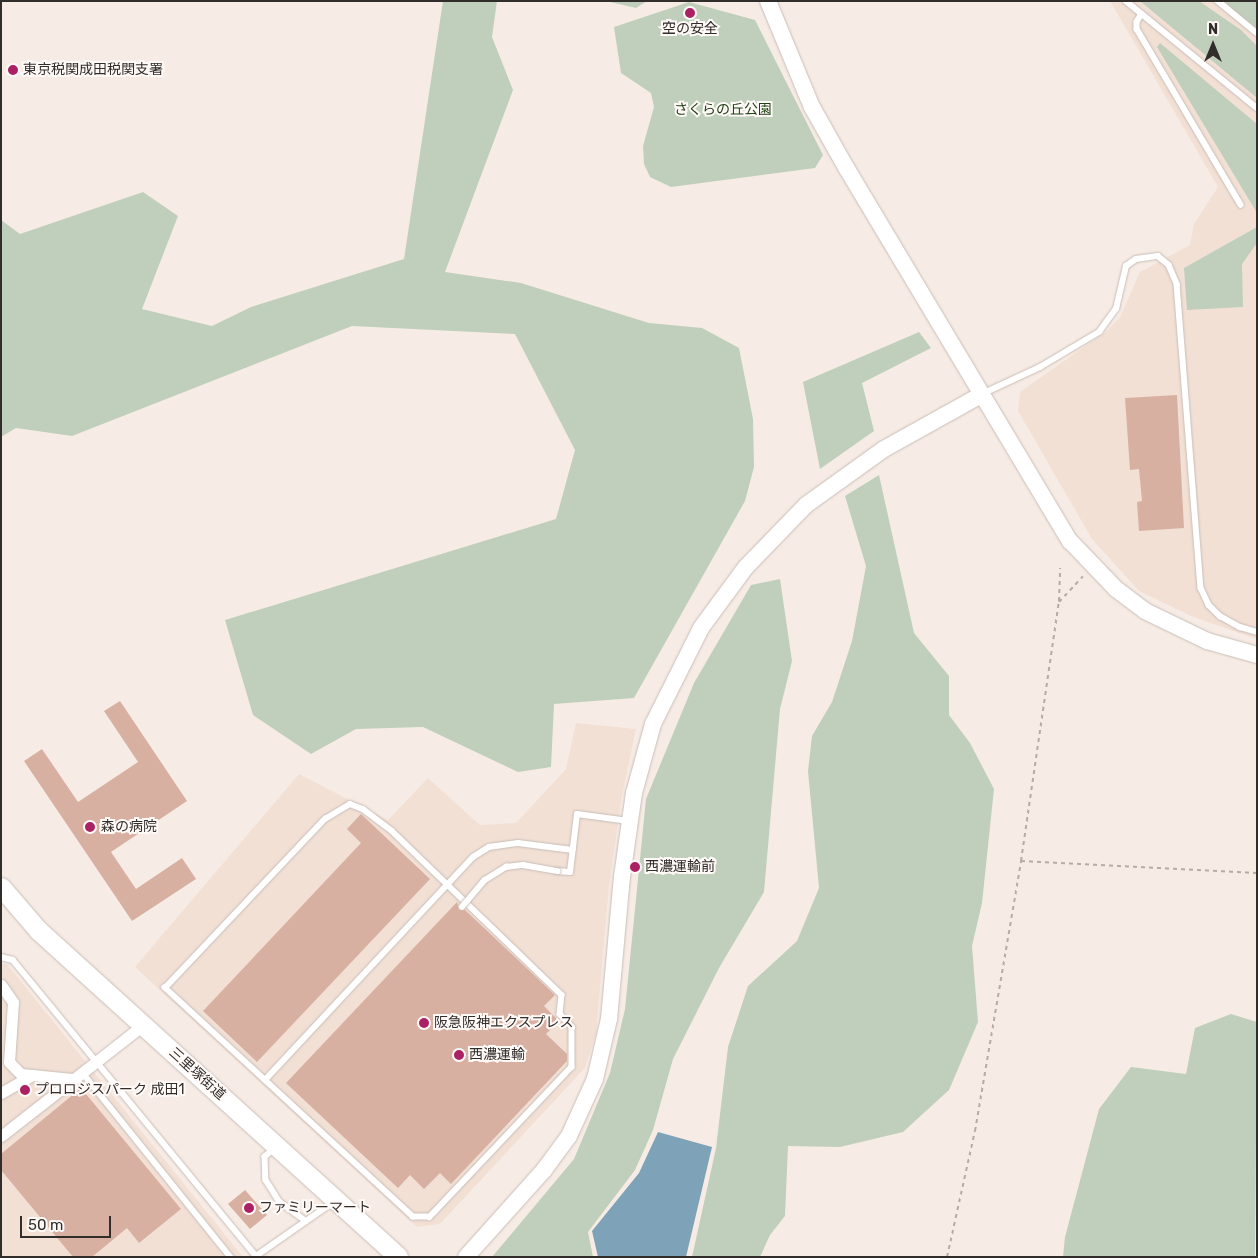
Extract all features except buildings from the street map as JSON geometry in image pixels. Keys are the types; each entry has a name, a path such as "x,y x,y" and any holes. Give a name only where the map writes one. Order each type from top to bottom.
{"main road":[{"name":"三里塚街道","path":"1,887 38,930 398,1257"}],"street":[{"path":"768,1 812,106 1057,522 1091,565 1116,589 1145,611 1207,641 1257,655"},
{"path":"466,1257 544,1170 569,1136 595,1079 609,1019 629,821 642,757 653,724 701,628 746,567 806,505 884,449 981,394"},
{"path":"1,985 13,1002 9,1062 21,1074 77,1076"},
{"path":"1,1136 143,1025"},
{"path":"1,1093 32,1075"}],"lane":[{"path":"1126,1 1257,108"},
{"path":"1218,1 1257,34"},
{"path":"1142,14 1137,22 1137,29 1241,205"},
{"path":"981,394 1040,367 1098,332 1116,309 1126,266 1136,259 1158,256 1169,265 1177,284 1201,588 1208,605 1220,616 1240,627 1257,632"},
{"path":"350,804 363,809 392,831 447,883 562,995 560,1014 572,1028 572,1067 430,1217 413,1217 266,1079 165,988 325,818 350,804"},
{"path":"462,907 486,880 506,867 523,866 570,872 577,814 629,821"},
{"path":"266,1079 472,857 489,847 518,843 573,850"},
{"path":"1,957 13,960 256,1256 336,1200"},
{"path":"77,1076 231,1257"},
{"path":"277,1147 265,1157 266,1180 280,1202 306,1221"}],"path":[{"path":"1059,602 1091,565"},
{"path":"947,1257 975,1131 1021,861 1059,602 1060,568"},
{"path":"1021,861 1257,873"}],"shaded area":[{"path":"1110,1 1257,1 1257,639 1193,617 1139,591 1092,539 1018,411 1020,392 1108,330 1120,317 1140,272 1190,245 1194,224 1218,187"},
{"path":"576,723 636,729 622,796 609,887 596,1034 585,1068 440,1224 417,1227 135,967 299,774 388,820 428,778 480,825 516,823 566,769"},
{"name":"プロロジスパーク 成田1","path":"1,964 7,964 243,1257 1,1257"}],"green space":[{"path":"443,1 497,1 492,37 513,90 445,272 521,283 649,323 702,328 739,348 753,419 754,467 745,501 634,698 554,704 551,767 518,772 423,727 356,729 311,754 253,715 225,620 556,519 575,450 515,334 352,326 72,436 16,428 1,437 1,220 20,234 143,192 178,216 142,309 212,326 251,307 404,259"},
{"path":"606,1 647,1 636,8"},
{"path":"1140,1 1199,1 1241,30 1257,46 1257,98"},
{"path":"1224,1 1257,1 1257,34"},
{"name":"さくらの丘公園","path":"689,2 755,20 823,155 815,168 671,187 650,177 644,164 643,146 654,107 651,93 621,73 614,27"},
{"path":"1160,43 1257,124 1257,213 1157,47"},
{"path":"1257,227 1257,243 1242,264 1243,307 1187,310 1184,268"},
{"path":"919,332 931,348 862,383 874,431 820,469 803,382"},
{"path":"879,475 914,633 949,676 949,715 970,743 994,789 982,903 972,946 978,1022 949,1090 903,1132 840,1147 788,1146 785,1216 770,1235 760,1257 692,1257 716,1148 728,1047 748,986 797,941 819,888 808,771 812,736 832,702 852,641 866,566 845,496"},
{"path":"780,579 792,661 780,709 764,892 719,968 673,1059 653,1130 635,1170 588,1232 593,1257 492,1257 574,1159 610,1073 625,1009 646,799 694,683 751,585"},
{"path":"1231,1014 1257,1022 1255,1257 1063,1257 1065,1237 1099,1109 1131,1067 1186,1074 1195,1028"}],"water":[{"path":"658,1132 712,1147 686,1257 598,1257 592,1231 639,1173"}],"place":[{"name":"空の安全","path":"690,13"},
{"name":"東京税関成田税関支署","path":"13,70"},
{"name":"森の病院","path":"90,827"},
{"name":"西濃運輸前","path":"635,867"},
{"name":"阪急阪神エクスプレス","path":"424,1023"},
{"name":"西濃運輸","path":"459,1055"},
{"name":"プロロジスパーク 成田1","path":"25,1090"},
{"name":"ファミリーマート","path":"249,1208"}]}
